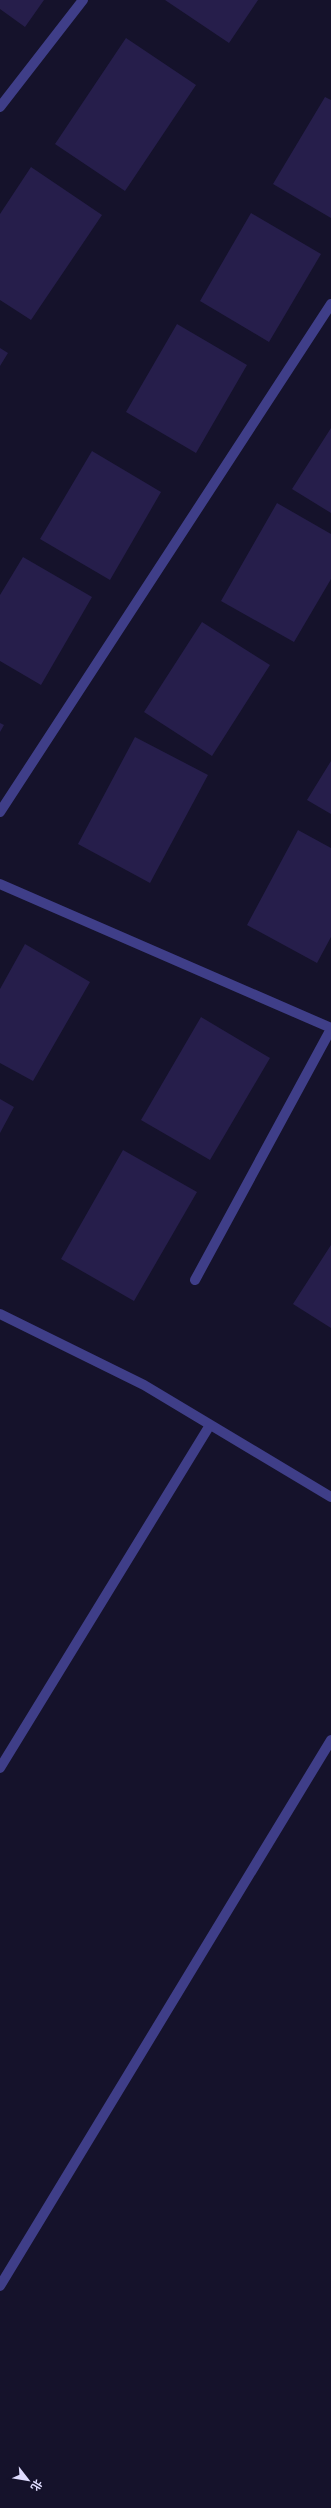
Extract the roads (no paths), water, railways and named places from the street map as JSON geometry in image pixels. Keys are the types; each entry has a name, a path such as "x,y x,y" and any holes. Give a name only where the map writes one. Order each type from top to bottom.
{"street":[{"path":"0,107 83,0"},
{"path":"0,812 331,304"},
{"path":"0,884 331,1028 195,1280"},
{"path":"0,1314 144,1385 331,1497"},
{"path":"0,1768 210,1425"},
{"path":"0,2286 331,1740"}]}
